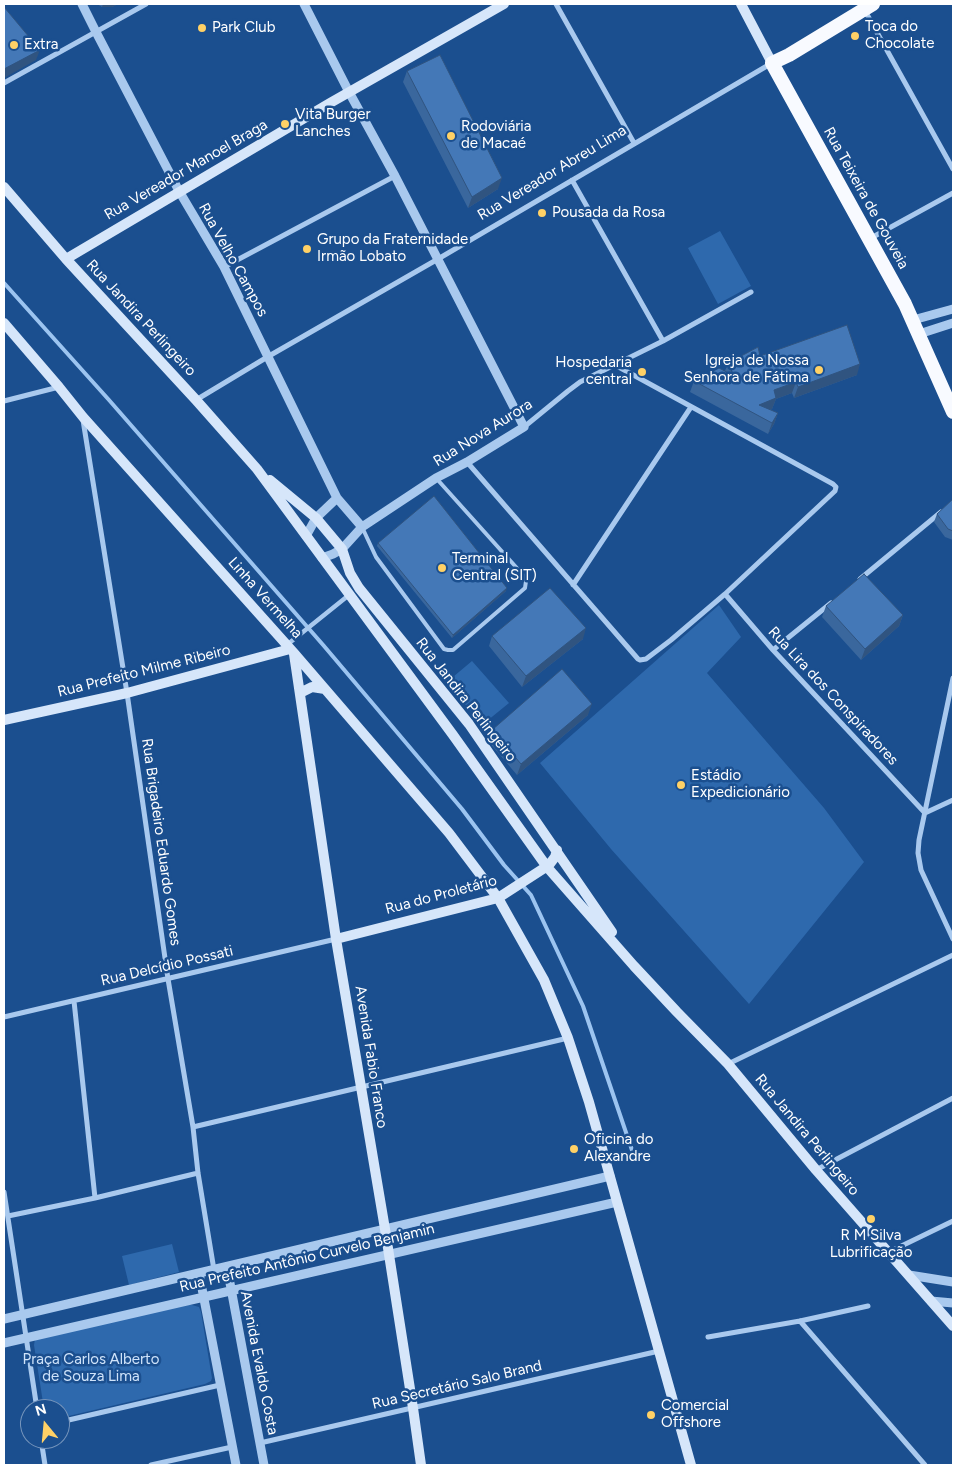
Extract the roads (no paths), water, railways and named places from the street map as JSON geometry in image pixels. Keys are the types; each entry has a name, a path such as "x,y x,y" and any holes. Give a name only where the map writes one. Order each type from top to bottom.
{"highway":[{"name":"Rua Vereador Abreu Lima","path":"772,63 789,55 868,6"},
{"name":"Rua Teixeira de Gouveia","path":"772,63 870,238 913,320 953,412"}],"main road":[{"name":"Rua Vereador Manoel Braga","path":"66,258 349,92 504,4"},
{"name":"Rua Teixeira de Gouveia","path":"741,4 772,63"},
{"name":"Rua Jandira Perlingeiro","path":"4,187 256,469 453,735 547,867 634,966 728,1064 816,1170 953,1326"},
{"name":"Linha Vermelha","path":"4,323 83,417 325,689 449,833 500,897 544,980 568,1038 589,1102 691,1465"},
{"name":"Rua Jandira Perlingeiro","path":"256,469 316,518 342,549 350,573 359,588 469,724 557,850 634,966"},
{"name":"Rua Prefeito Milme Ribeiro","path":"4,720 127,692 290,649"},
{"name":"Avenida Fabio Franco","path":"290,649 300,693 336,939 385,1229 421,1465"},
{"path":"300,693 312,687 325,689"},
{"path":"453,735 458,728 469,724"},
{"path":"547,867 555,857 557,850"},
{"name":"Rua do Proletário","path":"336,939 500,897 547,867"}],"street":[{"name":"Rua Velho Campos","path":"82,4 180,191 224,268 338,498 362,527"},
{"path":"4,83 146,4"},
{"path":"304,4 524,427"},
{"path":"556,4 634,144"},
{"path":"868,6 953,169"},
{"name":"Rua Vereador Abreu Lima","path":"196,400 772,63"},
{"path":"224,268 395,176"},
{"path":"572,180 663,341"},
{"path":"870,238 953,193"},
{"name":"Rua Nova Aurora","path":"342,549 362,527 436,478 467,462 524,427 580,382 663,341 751,292"},
{"path":"913,320 953,309"},
{"path":"919,334 953,324"},
{"path":"467,462 638,659 646,659 725,594 835,491 836,487 834,484 615,365"},
{"path":"4,401 59,387"},
{"path":"573,585 691,407"},
{"name":"Rua Brigadeiro Eduardo Gomes","path":"83,417 127,692 168,979 193,1127 198,1174 214,1270"},
{"path":"306,536 316,518 338,498"},
{"path":"856,582 946,508"},
{"path":"322,558 342,549"},
{"name":"Rua Lira dos Conspiradores","path":"725,594 773,650 925,813"},
{"path":"290,649 302,633 349,595"},
{"path":"773,650 833,601"},
{"path":"953,678 919,840 918,862 953,939"},
{"path":"925,813 953,800"},
{"name":"Rua Delcídio Possati","path":"4,1017 336,939"},
{"path":"728,1064 953,956"},
{"path":"74,1001 95,1198"},
{"path":"193,1127 568,1038"},
{"path":"816,1170 953,1098"},
{"path":"8,1216 198,1174"},
{"name":"Rua Prefeito Antônio Curvelo Benjamin","path":"4,1319 610,1176"},
{"path":"4,1192 36,1399"},
{"name":"Rua Prefeito Antônio Curvelo Benjamin","path":"4,1343 617,1202"},
{"path":"889,1252 953,1221"},
{"name":"Avenida Evaldo Costa","path":"227,1267 264,1465"},
{"path":"199,1273 236,1465"},
{"path":"909,1275 953,1282"},
{"path":"931,1301 953,1303"},
{"path":"708,1337 800,1321 868,1306"},
{"path":"800,1321 925,1465"},
{"name":"Rua Secretário Salo Brand","path":"260,1443 659,1351"},
{"path":"70,1420 220,1385"},
{"path":"151,1465 232,1447"},
{"path":"43,1449 45,1465"}],"lane":[{"path":"362,527 376,557 444,649 453,650 525,588 526,582 524,576 436,478"}],"waterway":[{"path":"4,283 324,646 462,809 504,865 531,895 583,1006 634,1156"}],"place":[{"name":"Park Club","path":"202,28"},
{"name":"Toca do Chocolate","path":"855,36"},
{"name":"Extra","path":"14,45"},
{"name":"Vita Burger Lanches","path":"285,124"},
{"name":"Rodoviária de Macaé","path":"451,136"},
{"name":"Pousada da Rosa","path":"542,213"},
{"name":"Grupo da Fraternidade Irmão Lobato","path":"307,249"},
{"name":"Igreja de Nossa Senhora de Fátima","path":"819,370"},
{"name":"Hospedaria central","path":"642,372"},
{"name":"Terminal Central (SIT)","path":"442,568"},
{"name":"Estádio Expedicionário","path":"681,785"},
{"name":"Oficina do Alexandre","path":"574,1149"},
{"name":"R M Silva Lubrificação","path":"871,1219"},
{"name":"Comercial Offshore","path":"651,1415"}],"park label":[{"name":"Praça Carlos Alberto de Souza Lima","path":"91,1368"}]}
